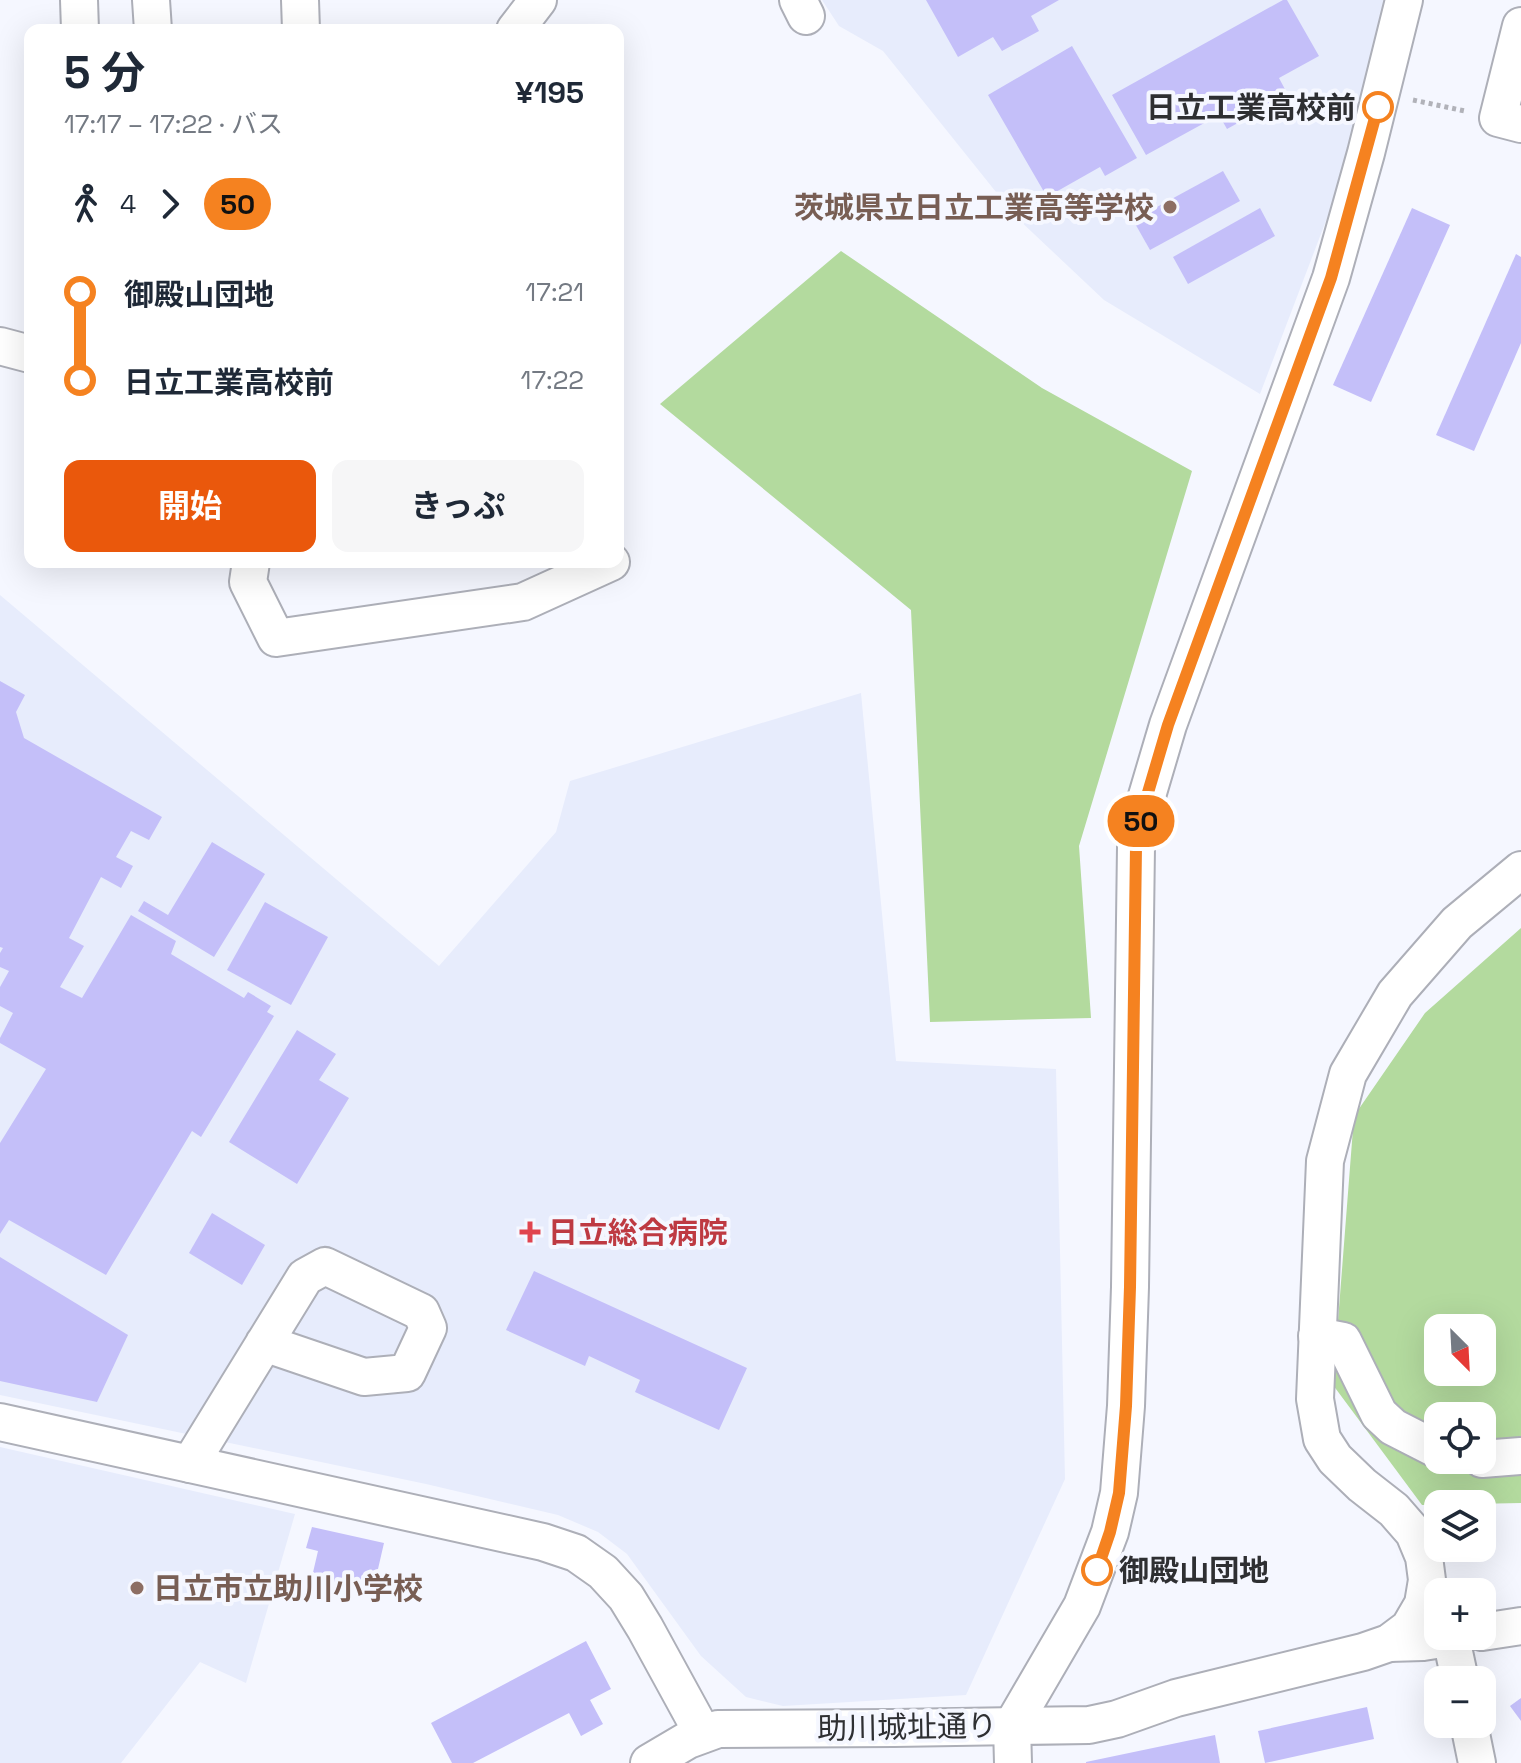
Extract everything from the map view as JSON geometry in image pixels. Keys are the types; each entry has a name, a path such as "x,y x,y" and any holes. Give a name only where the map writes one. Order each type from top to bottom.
{"street":[{"path":"79,0 80,24"},
{"path":"151,0 153,24"},
{"path":"300,0 301,24"},
{"path":"520,24 538,0"},
{"name":"助川城址通り","path":"649,1763 718,1729 1012,1726 1082,1606 1110,1532 1119,1493 1126,1406 1136,847 1144,806 1168,725 1331,278 1404,0"},
{"path":"1509,121 1521,26"},
{"path":"0,346 24,352"},
{"path":"250,568 248,582 276,638 523,602 597,568"},
{"path":"1389,1643 1409,1628 1423,1604 1427,1580 1424,1557 1414,1533 1394,1510 1335,1459 1322,1439 1315,1399 1325,1161 1348,1074 1395,994 1457,923 1521,870"},
{"path":"1317,1336 1343,1341 1379,1414 1393,1427 1424,1443"},
{"path":"190,1464 264,1343"},
{"path":"0,1422 543,1542 576,1553 603,1572 626,1597 703,1734"},
{"path":"1496,1458 1521,1456"},
{"path":"1496,1630 1521,1626"},
{"path":"1013,1763 1012,1726 1089,1725 1117,1719 1176,1698 1389,1643 1424,1642"},
{"path":"1472,1738 1477,1763"}],"path":[{"path":"1400,97 1509,121"}],"shaded area":[{"name":"茨城県立日立工業高等学校","path":"822,0 1387,0 1335,197 1260,394 1104,300 1016,217 883,51 839,26"},
{"name":"日立総合病院","path":"0,595 439,966 556,832 570,781 861,693 896,1061 1056,1069 1065,1479 966,1695 783,1706 746,1697 701,1656 627,1554 598,1532 558,1515 426,1484 0,1395"},
{"name":"日立市立助川小学校","path":"0,1447 295,1514 246,1683 200,1662 121,1763 0,1763"}],"green space":[{"path":"841,251 1042,388 1192,471 1079,846 1091,1018 930,1022 911,610 660,404"},
{"path":"1521,928 1521,1503 1496,1504 1496,1490 1424,1490 1422,1505 1333,1385 1354,1116 1425,1013"}],"building":[{"path":"926,0 1059,0 1031,16 1039,31 1002,51 993,37 958,57"},
{"path":"1287,0 1319,56 1279,78 1288,95 1227,129 1219,115 1146,155 1112,95"},
{"path":"1072,46 1137,158 1105,176 1100,167 1047,197 988,95"},
{"path":"1223,171 1240,201 1150,250 1133,220"},
{"path":"1260,208 1275,236 1188,284 1173,257"},
{"path":"1412,208 1450,225 1371,402 1333,385"},
{"path":"1516,254 1521,257 1521,343 1474,451 1436,435"},
{"path":"0,681 25,695 16,712 24,738 162,817 149,840 131,831 116,857 133,866 121,888 101,877 69,938 84,946 60,987 82,998 131,915 176,941 171,954 244,998 248,992 271,1006 267,1012 274,1016 201,1137 192,1131 106,1275 9,1220 0,1234 0,1143 46,1069 0,1043 13,1013 0,1006 0,987 9,971 0,967 3,948 0,947"},
{"path":"212,842 265,874 214,957 138,911 144,901 168,915"},
{"path":"265,902 328,937 291,1005 227,970"},
{"path":"297,1030 336,1054 319,1080 349,1098 297,1184 229,1142"},
{"path":"212,1213 265,1245 242,1285 189,1253"},
{"path":"0,1257 128,1335 97,1402 0,1381"},
{"path":"534,1271 747,1368 719,1430 635,1392 640,1380 589,1356 585,1366 506,1330"},
{"path":"312,1527 384,1543 372,1595 311,1581 318,1551 306,1548"},
{"path":"586,1641 611,1689 590,1700 603,1724 581,1736 569,1713 473,1763 452,1763 431,1723"},
{"path":"1521,1698 1521,1721 1510,1706"},
{"path":"1367,1707 1374,1739 1265,1763 1258,1731"},
{"path":"1215,1735 1220,1763 1086,1763 1086,1762"}],"bus line":[{"name":"50","path":"1097,1570 1119,1493 1126,1406 1136,847 1144,806 1168,725 1331,278 1378,107"}],"place":[{"name":"日立工業高校前","path":"1378,107"},
{"name":"茨城県立日立工業高等学校","path":"1170,207"},
{"name":"日立総合病院","path":"530,1232"},
{"name":"御殿山団地","path":"1097,1570"},
{"name":"日立市立助川小学校","path":"137,1588"}]}
